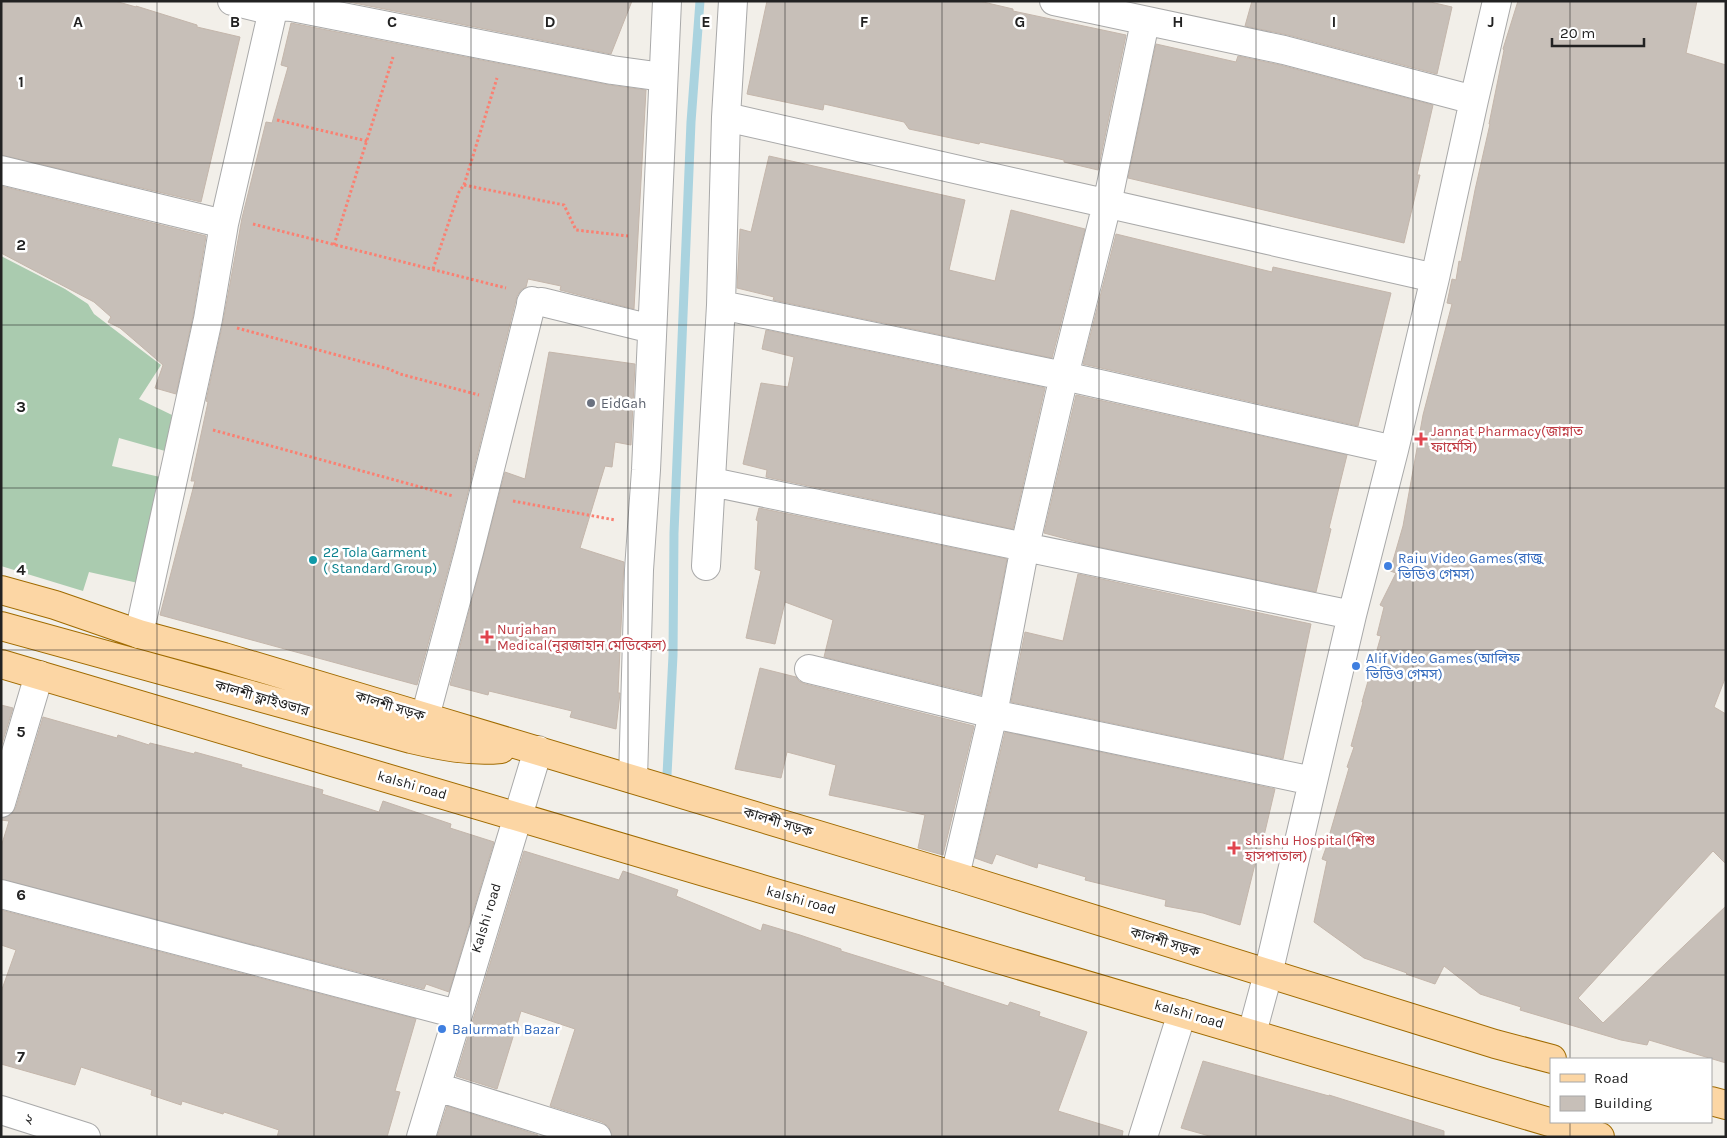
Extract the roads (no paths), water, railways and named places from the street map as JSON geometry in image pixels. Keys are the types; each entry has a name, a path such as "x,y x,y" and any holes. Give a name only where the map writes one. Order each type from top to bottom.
{"main road":[{"name":"কালশী সড়ক","path":"1,590 55,605 139,634 224,657 955,876 1495,1044 1550,1058"},
{"name":"কালশী ফ্লাইওভার","path":"1,626 449,748 489,750 532,749"},
{"name":"kalshi road","path":"1,664 1550,1122"},
{"path":"1712,1101 1726,1105"},
{"name":"kalshi road","path":"1553,1123 1600,1137"}],"street":[{"path":"232,1 292,7 612,70 663,77"},
{"path":"634,779 639,570 667,1"},
{"path":"706,566 721,304 726,117 733,1"},
{"path":"1054,1 1284,50 1474,100"},
{"path":"1252,1033 1268,974 1352,615 1435,278 1498,1"},
{"path":"139,634 208,319 225,220 274,6"},
{"path":"955,876 993,714 1025,546 1106,204 1146,22"},
{"path":"726,117 1435,278"},
{"path":"1,170 225,220"},
{"path":"426,717 532,302 542,302 652,329"},
{"path":"721,304 1064,376 1394,450"},
{"path":"712,482 1352,615"},
{"path":"809,669 993,714 1313,781"},
{"path":"1,803 39,675"},
{"name":"Kalshi road","path":"421,1137 518,816 532,749"},
{"path":"1,894 457,1014"},
{"path":"1150,1135 1182,1013"},
{"path":"437,1087 598,1137"},
{"name":"২","path":"1,1110 86,1137"}],"waterway":[{"path":"667,775 673,655 674,533 691,122 700,1"}],"place":[{"name":"EidGah","path":"591,403"},
{"name":"Jannat Pharmacy(জান্নাত ফার্মেসি)","path":"1421,439"},
{"name":"22 Tola Garment ( Standard Group)","path":"313,560"},
{"name":"Raju Video Games(রাজু ভিডিও গেমস)","path":"1388,566"},
{"name":"Nurjahan Medical(নূরজাহান মেডিকেল)","path":"487,637"},
{"name":"Alif Video Games(আলিফ ভিডিও গেমস)","path":"1356,666"},
{"name":"shishu Hospital(শিশু হাসপাতাল)","path":"1234,848"},
{"name":"Balurmath Bazar","path":"442,1029"}]}
